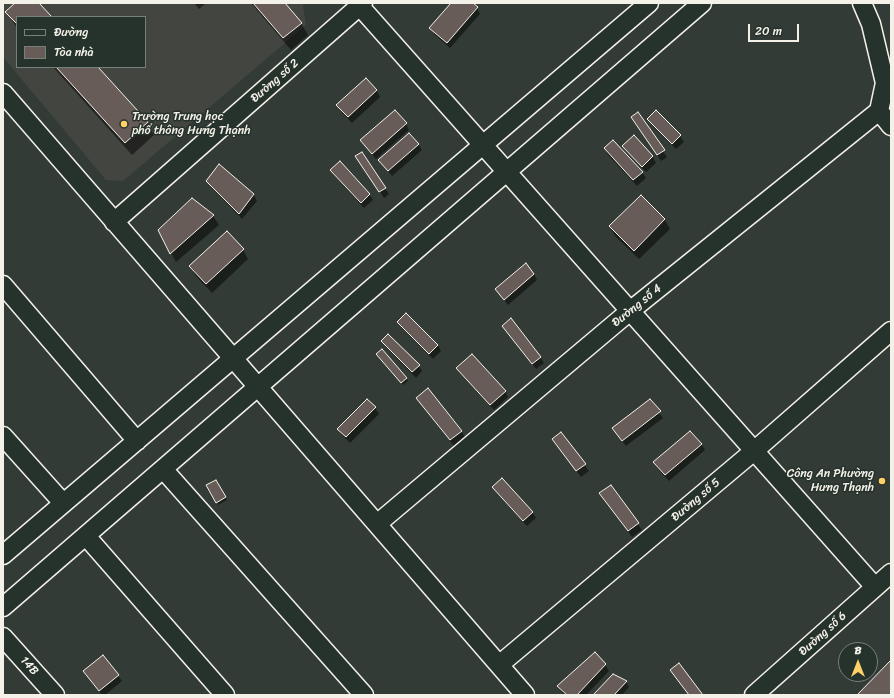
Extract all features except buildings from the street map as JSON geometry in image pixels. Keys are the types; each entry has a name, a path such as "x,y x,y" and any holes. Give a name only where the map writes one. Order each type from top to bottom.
{"street":[{"path":"3,555 649,3"},
{"path":"3,608 702,3"},
{"path":"862,3 871,24 885,83 879,111 891,126"},
{"path":"360,4 506,172 875,587"},
{"name":"Đường số 2","path":"114,222 360,4"},
{"path":"3,93 525,695"},
{"name":"Đường số 4","path":"377,524 630,311 879,111"},
{"path":"3,285 137,441"},
{"name":"Đường số 5","path":"500,665 754,451 891,331"},
{"path":"3,436 64,503"},
{"path":"163,469 364,695"},
{"path":"86,536 224,695"},
{"name":"Đường số 6","path":"754,695 891,573"},
{"name":"14B","path":"3,637 55,695"}],"shaded area":[{"name":"Trường Trung học phổ thông Hưng Thạnh","path":"3,3 302,3 306,25 123,181 106,180 3,57"}],"place":[{"name":"Trường Trung học phổ thông Hưng Thạnh","path":"124,124"},
{"name":"Công An Phường Hưng Thạnh","path":"882,481"}]}
